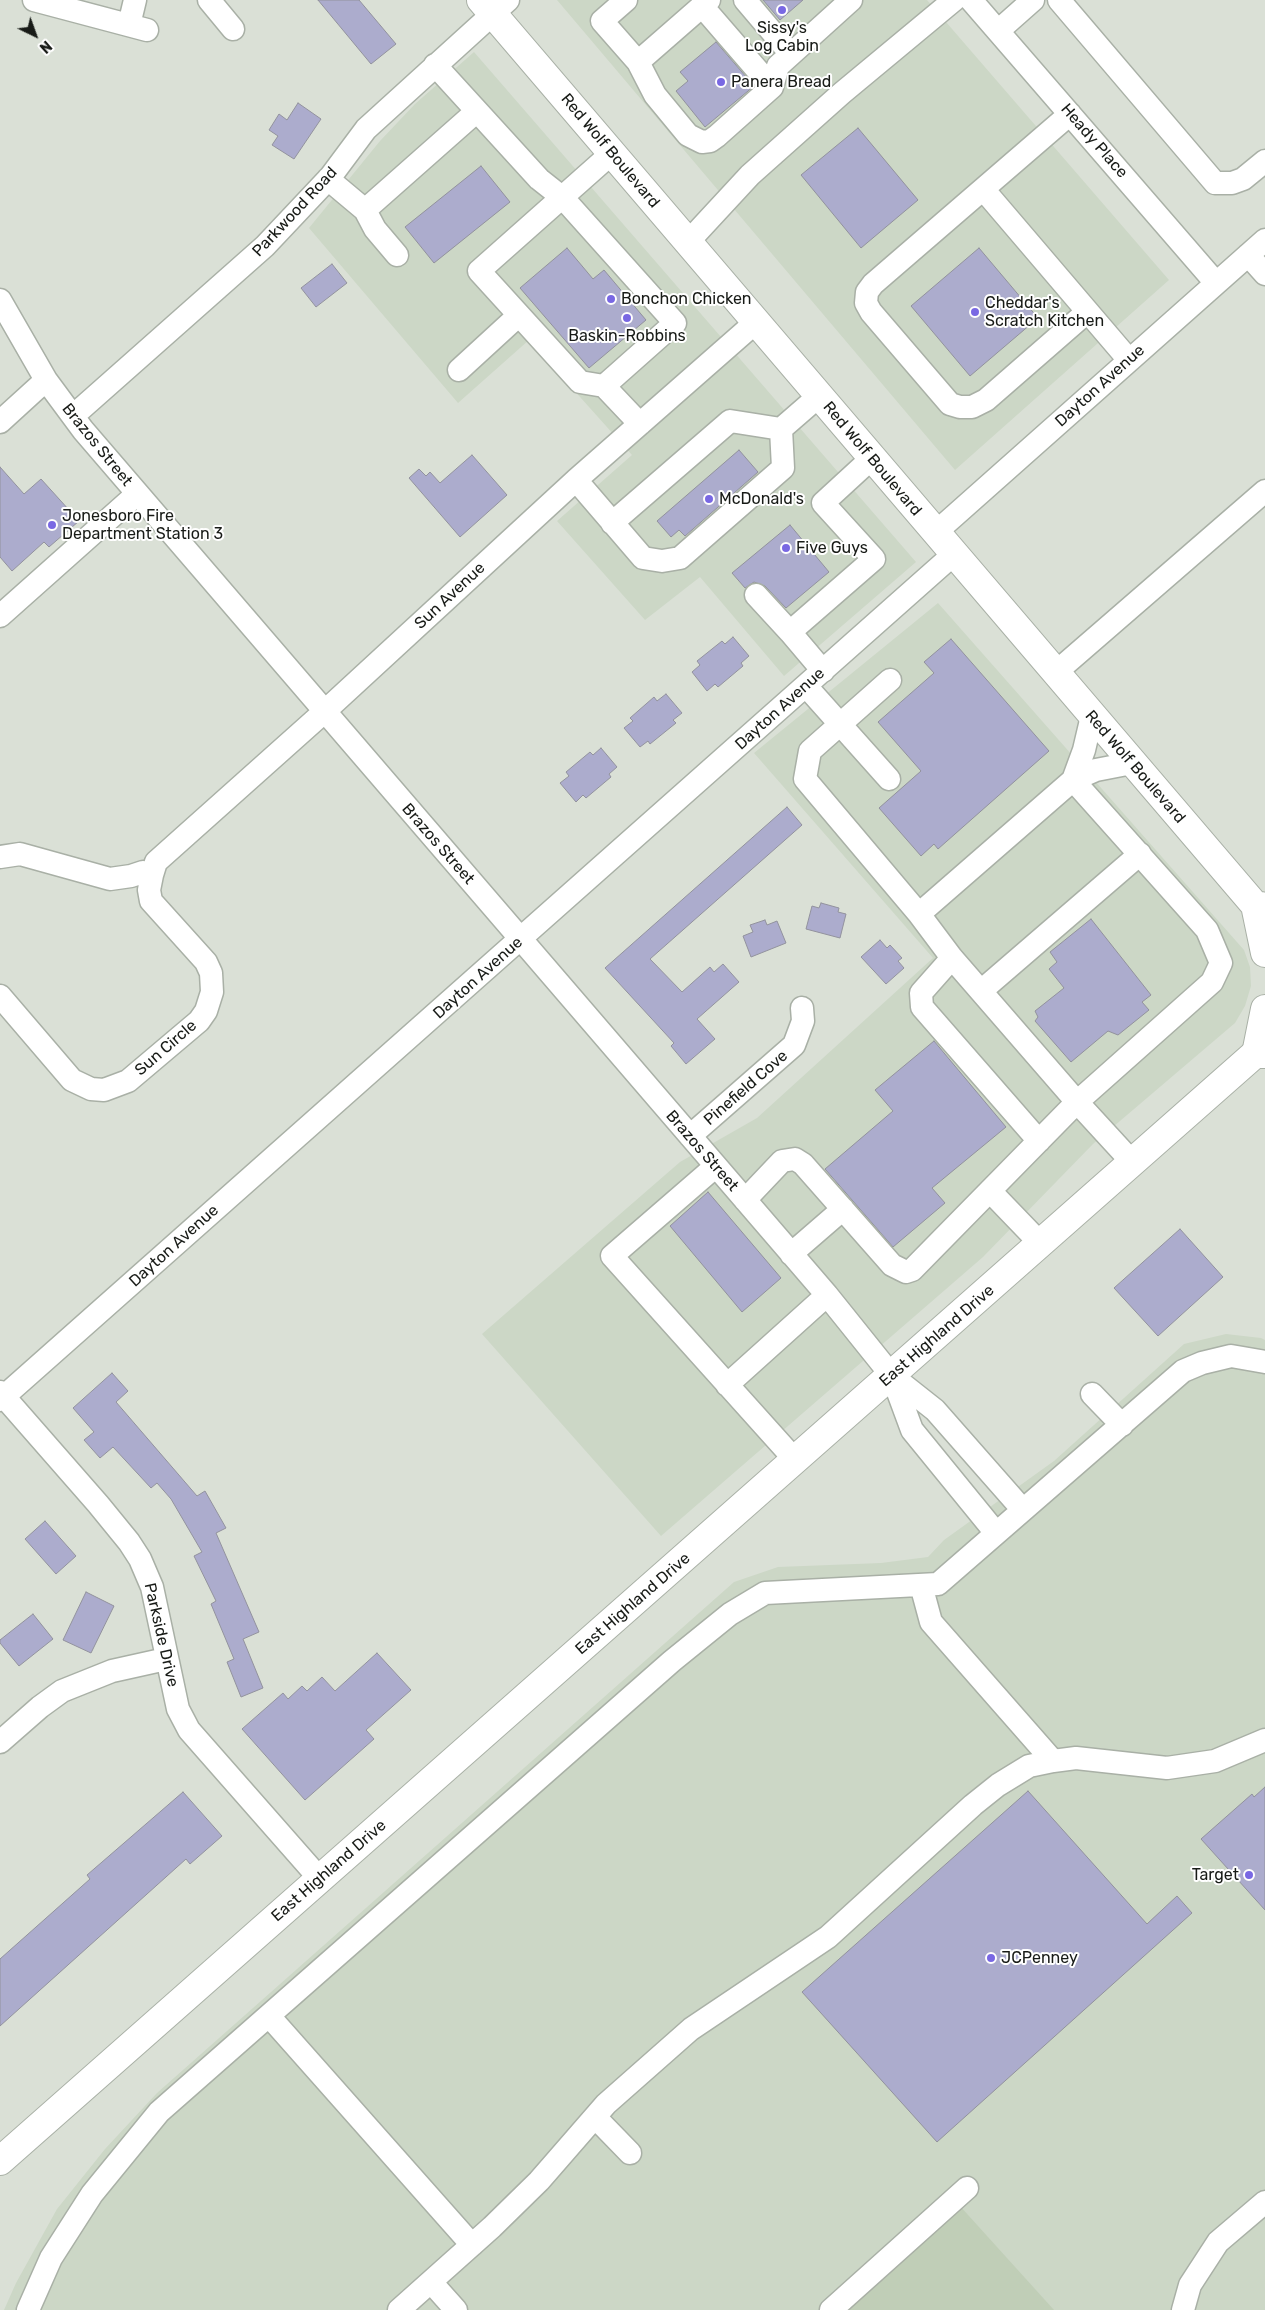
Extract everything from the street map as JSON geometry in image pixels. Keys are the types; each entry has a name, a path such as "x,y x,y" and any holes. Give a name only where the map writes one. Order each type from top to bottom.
{"main road":[{"name":"Red Wolf Boulevard","path":"494,5 612,153 1132,763 1262,910"},
{"path":"1262,910 1265,953"},
{"path":"1262,1051 1265,1010"},
{"name":"East Highland Drive","path":"0,2161 1262,1051"}],"street":[{"path":"34,0 138,28 135,0"},
{"path":"209,0 233,29"},
{"path":"626,0 602,21 638,62 655,95 688,135 702,142 710,141 717,136 770,89 778,66 790,53 851,0"},
{"path":"745,0 790,53"},
{"path":"688,242 750,175 842,93 954,0"},
{"name":"Heady Place","path":"971,0 1216,283"},
{"path":"998,31 1033,0"},
{"path":"1059,0 1216,183 1232,183 1243,179 1265,160"},
{"path":"638,62 706,3 770,89"},
{"name":"Parkwood Road","path":"73,416 266,246 328,179 366,129 435,65 494,5"},
{"path":"435,65 539,179 563,198 675,323 604,386"},
{"path":"365,210 477,111"},
{"path":"1070,114 873,284 867,292 866,302 871,312 950,404 960,408 972,406 986,400 1087,312"},
{"path":"612,153 479,271 580,382 604,386 640,424"},
{"path":"328,179 365,210 375,229 397,255"},
{"path":"983,189 1129,360"},
{"name":"Dayton Avenue","path":"935,533 1265,240"},
{"path":"1248,255 1265,274"},
{"name":"Brazos Street","path":"0,300 46,380 137,494 827,1295 892,1376"},
{"path":"459,370 519,315"},
{"name":"Sun Avenue","path":"152,875 156,862 324,712 576,480 756,322"},
{"path":"0,422 46,380"},
{"path":"612,523 730,421 781,428 819,396"},
{"path":"576,480 642,558 662,561 680,558 783,468 781,428"},
{"path":"790,632 874,560 823,503 872,458"},
{"path":"0,616 137,494"},
{"path":"1055,673 1263,498"},
{"name":"Dayton Avenue","path":"1,1396 521,940 954,554"},
{"path":"756,595 823,671"},
{"path":"890,680 810,751 805,779 919,914 952,958 1077,1102 1133,1163"},
{"path":"806,686 889,779"},
{"path":"1073,780 1084,750 1092,716"},
{"path":"919,914 1073,780 1096,770 1132,763"},
{"path":"744,1200 782,1161 794,1159 804,1164 892,1266 906,1272 912,1270 1077,1102 1212,982 1221,963 1208,930 1073,780"},
{"path":"0,857 20,854 110,879 143,872 152,875"},
{"path":"981,991 1140,854"},
{"name":"Sun Circle","path":"0,996 72,1080 91,1089 104,1090 128,1082 199,1021 206,1011 212,992 211,973 206,962 151,901 149,890 152,875"},
{"path":"952,958 921,993 922,1007 1039,1141"},
{"name":"Pinefield Cove","path":"690,1136 794,1046 803,1021 802,1008"},
{"path":"716,1166 612,1256 796,1461"},
{"path":"990,1191 1041,1244"},
{"path":"791,1254 843,1209"},
{"path":"727,1385 827,1295"},
{"path":"28,2310 51,2258 92,2194 159,2112 694,1643 730,1614 765,1594 938,1584 1183,1371 1202,1363 1230,1356 1265,1362"},
{"path":"892,1376 935,1410 1023,1510"},
{"path":"892,1376 912,1430 996,1534"},
{"path":"1092,1394 1122,1425"},
{"name":"Parkside Drive","path":"1,1396 129,1542 140,1559 152,1587 178,1709 189,1730 320,1879"},
{"path":"921,1585 931,1622 1053,1761"},
{"path":"0,1742 40,1707 62,1691 112,1671 166,1659"},
{"path":"399,2310 472,2245 539,2181 606,2104 691,2029 828,1937 973,1805 998,1785 1029,1766 1053,1761 1076,1758 1166,1768 1215,1760 1265,1740"},
{"path":"269,2016 472,2245"},
{"path":"595,2117 630,2154"},
{"path":"831,2310 967,2188"},
{"path":"1183,2310 1190,2285 1218,2242 1265,2202"},
{"path":"431,2282 456,2310"}],"shaded area":[{"path":"557,0 927,0 1169,280 955,470"},
{"path":"474,52 916,562 784,676 700,577 645,620 557,521 632,455 529,340 458,403 309,228 380,141 415,104"},
{"path":"938,603 1244,950 1250,967 1251,986 1245,1006 1235,1023 1093,1144 983,1257 661,1536 482,1334 680,1162 757,1118 933,958 754,753"},
{"path":"1226,1334 1265,1340 1265,2310 4,2310 16,2283 57,2209 105,2149 157,2093 734,1582 778,1567 881,1563 928,1557 944,1540 1054,1461 1184,1344"},
{"path":"959,2205 1054,2310 842,2310"}],"building":[{"path":"318,0 359,0 396,44 371,64"},
{"name":"Sissy's Log Cabin","path":"763,0 803,0 780,20"},
{"name":"Panera Bread","path":"716,42 754,86 705,127 676,91 688,81 680,72"},
{"path":"298,103 321,119 294,159 272,145 278,136 269,130 279,114 287,120"},
{"path":"858,128 918,200 861,248 801,175"},
{"path":"481,166 510,202 434,263 405,227"},
{"path":"567,248 593,279 604,270 646,320 589,368 520,288"},
{"name":"Cheddar's Scratch Kitchen","path":"979,248 1038,318 970,376 911,306"},
{"path":"332,264 347,283 316,307 301,288"},
{"name":"McDonald's","path":"739,450 758,472 685,536 679,530 671,537 657,521"},
{"path":"472,455 507,495 460,537 409,478 419,469 426,476 430,472 440,483"},
{"name":"Jonesboro Fire Department Station 3","path":"0,467 24,494 41,479 79,521 49,547 44,542 12,571 0,557"},
{"name":"Five Guys","path":"790,525 829,572 786,608 765,586 754,582 745,588 732,573"},
{"path":"733,637 749,656 741,663 743,666 718,687 715,684 707,691 692,672 700,665 697,661 722,641 725,644"},
{"path":"951,639 1049,751 938,849 934,844 921,856 879,808 921,771 878,722 934,673 924,662"},
{"path":"666,694 682,713 673,720 676,723 650,744 648,741 640,747 624,728 633,721 630,718 654,697 657,701"},
{"path":"601,748 617,767 609,774 611,777 586,798 583,795 576,802 560,783 569,776 566,772 590,752 593,755"},
{"path":"787,807 802,825 650,959 682,992 710,967 714,972 723,964 739,982 697,1019 715,1039 686,1064 671,1046 674,1043 605,968"},
{"path":"821,903 839,908 838,912 846,914 840,938 806,929 812,906 819,908"},
{"path":"1091,919 1151,995 1142,1002 1149,1010 1118,1035 1108,1031 1071,1062 1035,1021 1038,1017 1035,1011 1064,988 1049,969 1057,962 1050,952"},
{"path":"765,920 767,925 777,921 786,943 751,957 743,936 753,932 750,925"},
{"path":"880,940 887,948 890,945 902,958 898,961 904,968 886,984 861,957"},
{"path":"934,1041 1006,1127 932,1188 945,1203 893,1247 825,1169 893,1111 875,1090"},
{"path":"708,1192 781,1278 742,1312 670,1226"},
{"path":"1180,1229 1223,1277 1158,1336 1114,1288"},
{"path":"112,1373 128,1391 116,1402 197,1496 205,1491 226,1528 216,1533 259,1632 243,1639 263,1688 241,1697 227,1662 234,1659 211,1604 216,1601 194,1556 202,1552 171,1499 157,1483 151,1488 113,1447 100,1458 84,1440 94,1432 73,1408"},
{"path":"45,1521 76,1556 56,1574 25,1539"},
{"path":"86,1592 114,1606 91,1653 63,1640"},
{"path":"33,1614 53,1639 19,1666 0,1643 0,1640"},
{"path":"377,1653 411,1690 366,1730 374,1739 305,1800 242,1729 283,1693 288,1699 302,1686 307,1691 322,1677 335,1691"},
{"name":"Target","path":"1265,1787 1265,1910 1201,1839 1252,1794 1254,1797"},
{"name":"JCPenney","path":"1028,1791 1147,1924 1177,1896 1192,1913 937,2142 802,1992"},
{"path":"183,1792 222,1836 190,1864 186,1859 0,2026 0,1959 90,1879 87,1875"}],"place":[{"name":"Sissy's Log Cabin","path":"782,10"},
{"name":"Panera Bread","path":"721,82"},
{"name":"Bonchon Chicken","path":"611,299"},
{"name":"Cheddar's Scratch Kitchen","path":"975,312"},
{"name":"Baskin-Robbins","path":"627,318"},
{"name":"McDonald's","path":"709,499"},
{"name":"Jonesboro Fire Department Station 3","path":"52,525"},
{"name":"Five Guys","path":"786,548"},
{"name":"Target","path":"1249,1875"},
{"name":"JCPenney","path":"991,1958"}]}
